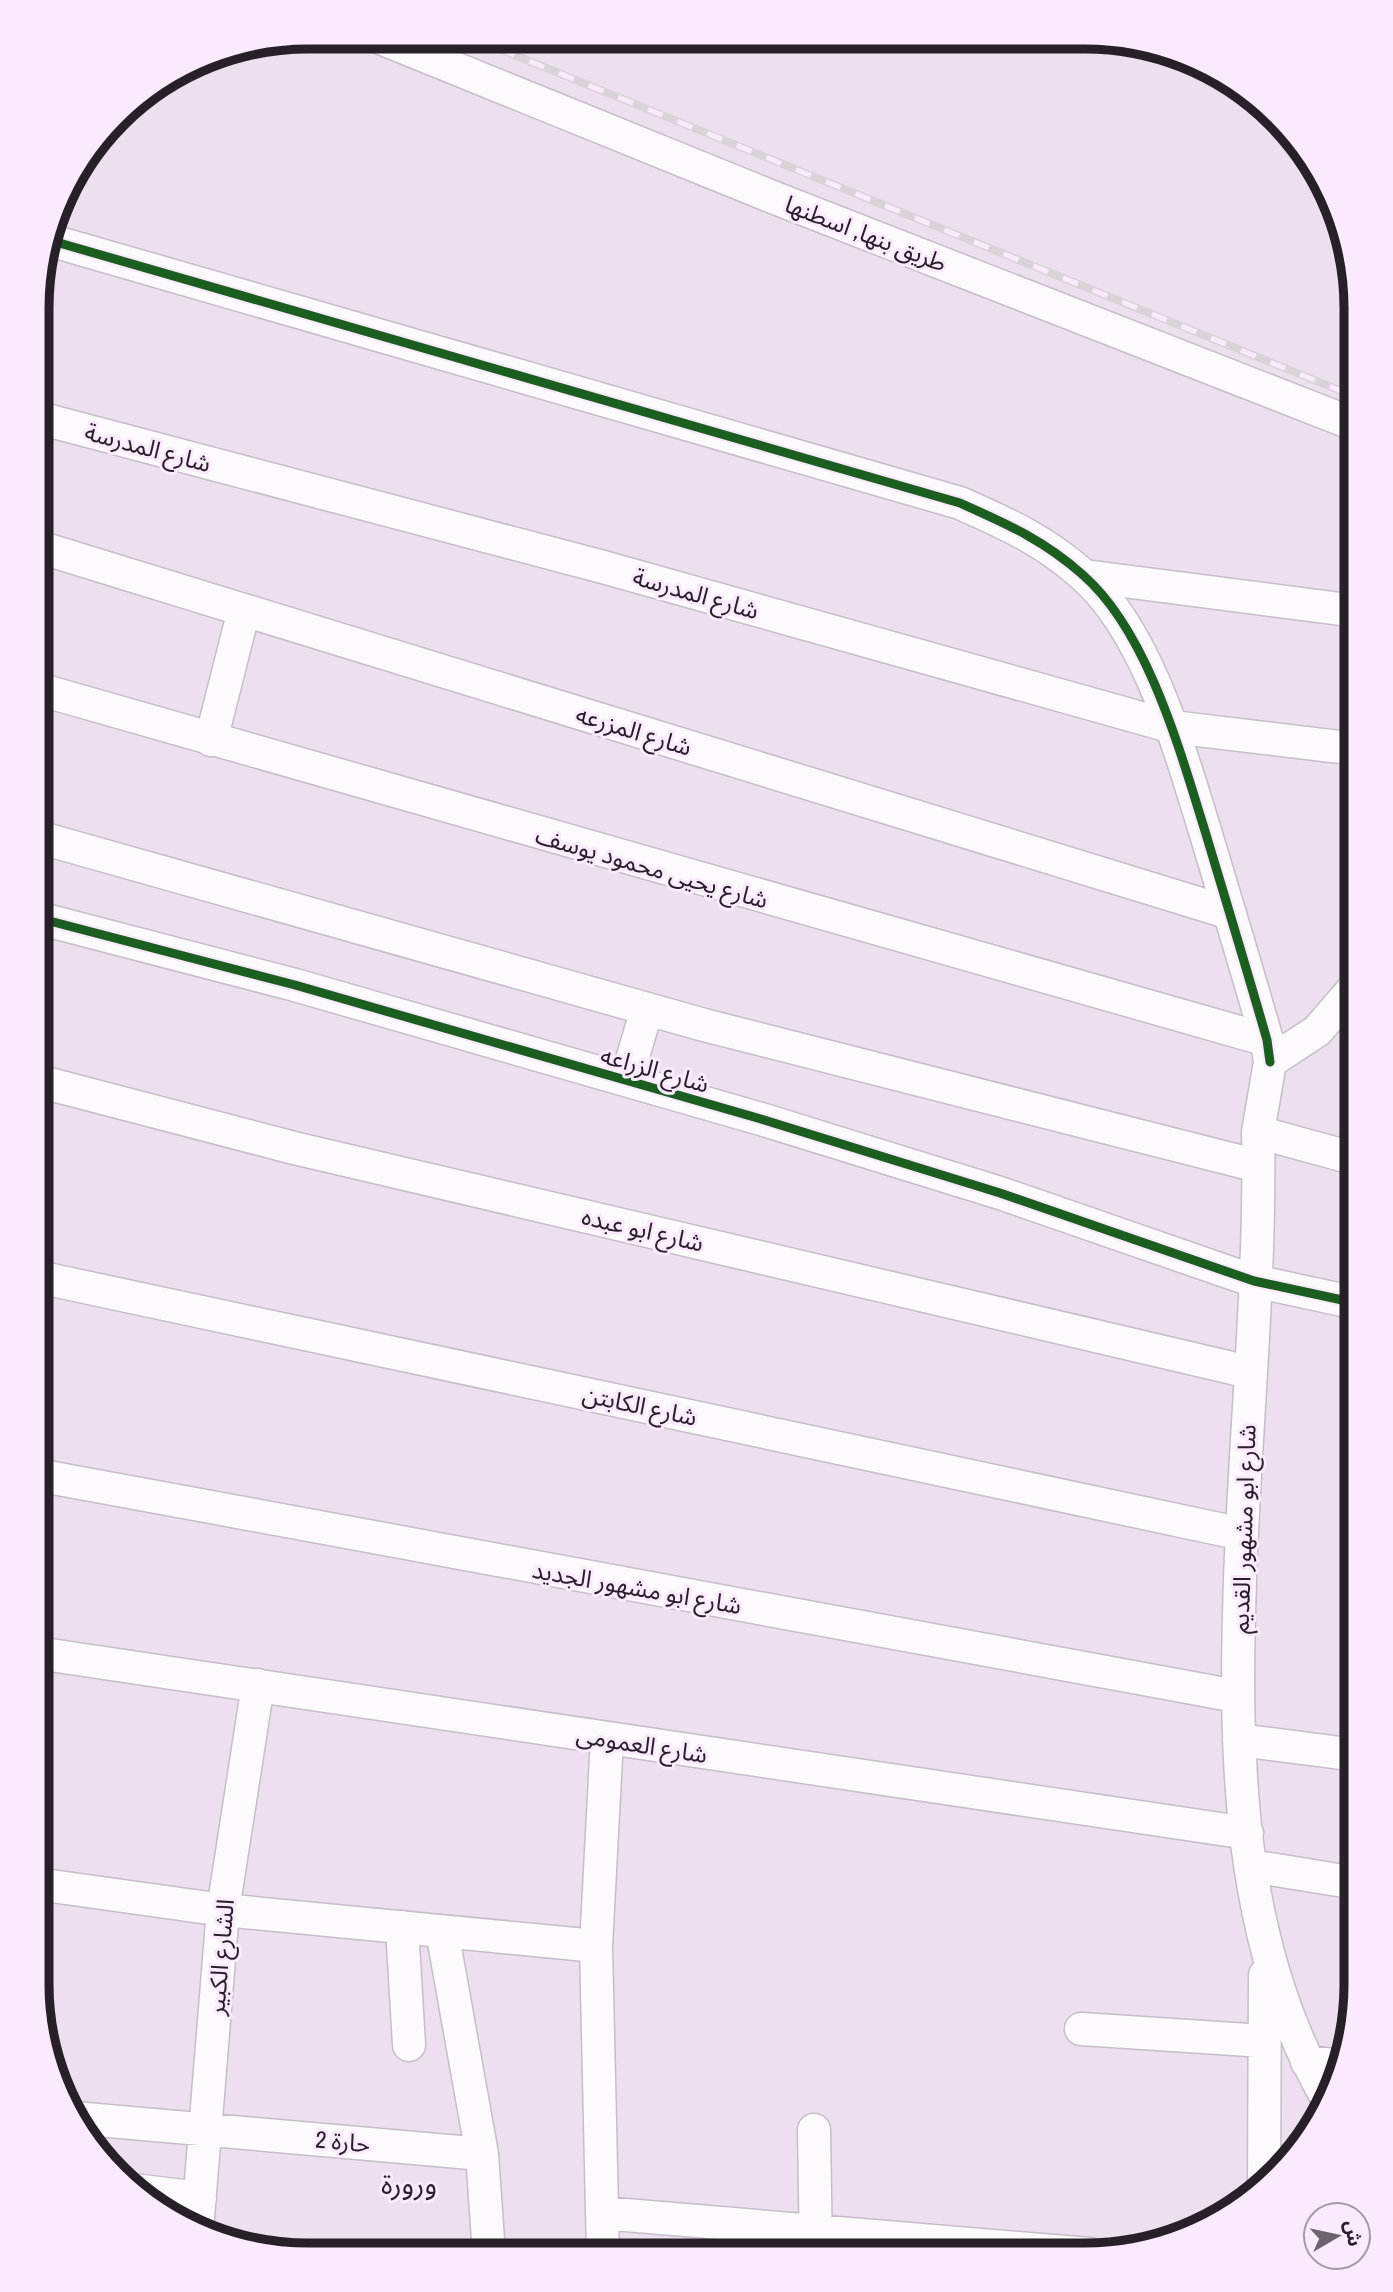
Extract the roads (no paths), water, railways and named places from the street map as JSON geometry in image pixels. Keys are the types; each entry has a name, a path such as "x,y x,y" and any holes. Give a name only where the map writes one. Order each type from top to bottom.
{"street":[{"name":"طريق بنها, اسطنها","path":"408,49 775,198 1344,420"},
{"path":"58,242 960,503 1027,532 1085,576 1122,622 1172,727 1230,913 1269,1051 1317,1031 1344,1000"},
{"name":"شارع المدرسة","path":"49,421 603,567 1172,727 1344,748"},
{"name":"شارع المزرعه","path":"49,550 1230,913"},
{"path":"1085,576 1344,609"},
{"path":"211,740 244,610"},
{"name":"شارع يحيى محمود يوسف","path":"49,692 1269,1051"},
{"path":"49,840 647,1009 1258,1166"},
{"name":"شارع الزراعه","path":"49,921 295,985 626,1080 1000,1193 1254,1281 1344,1300"},
{"path":"626,1080 647,1009"},
{"name":"شارع ابو مشهور القديم","path":"1269,1051 1258,1132 1236,1696 1247,1833 1265,1949 1290,2025 1322,2088"},
{"name":"شارع ابو عبده","path":"49,1084 294,1148 1249,1372"},
{"path":"1258,1132 1344,1156"},
{"name":"شارع الكابتن","path":"49,1279 1242,1534"},
{"name":"شارع ابو مشهور الجديد","path":"49,1477 1236,1696"},
{"name":"شارع العمومى","path":"49,1655 1247,1833"},
{"name":"الشارع الكبير","path":"198,2218 223,1910 258,1685"},
{"path":"603,2243 596,1946 607,1739"},
{"path":"1239,1740 1344,1753"},
{"path":"1251,1866 1344,1881"},
{"path":"49,1886 223,1910 596,1946"},
{"path":"402,1927 410,2045"},
{"path":"442,1931 482,2154 488,2243"},
{"path":"1264,2171 1265,1949"},
{"path":"1081,2029 1265,2040"},
{"path":"1307,2062 1331,2065"},
{"name":"حارة 2","path":"87,2119 482,2154"},
{"path":"814,2130 816,2243"},
{"path":"155,2193 200,2198"},
{"path":"602,2213 809,2243"}],"railway":[{"path":"500,49 1344,392"}],"district":[{"name":"ورورة","path":"409,2184"}]}
